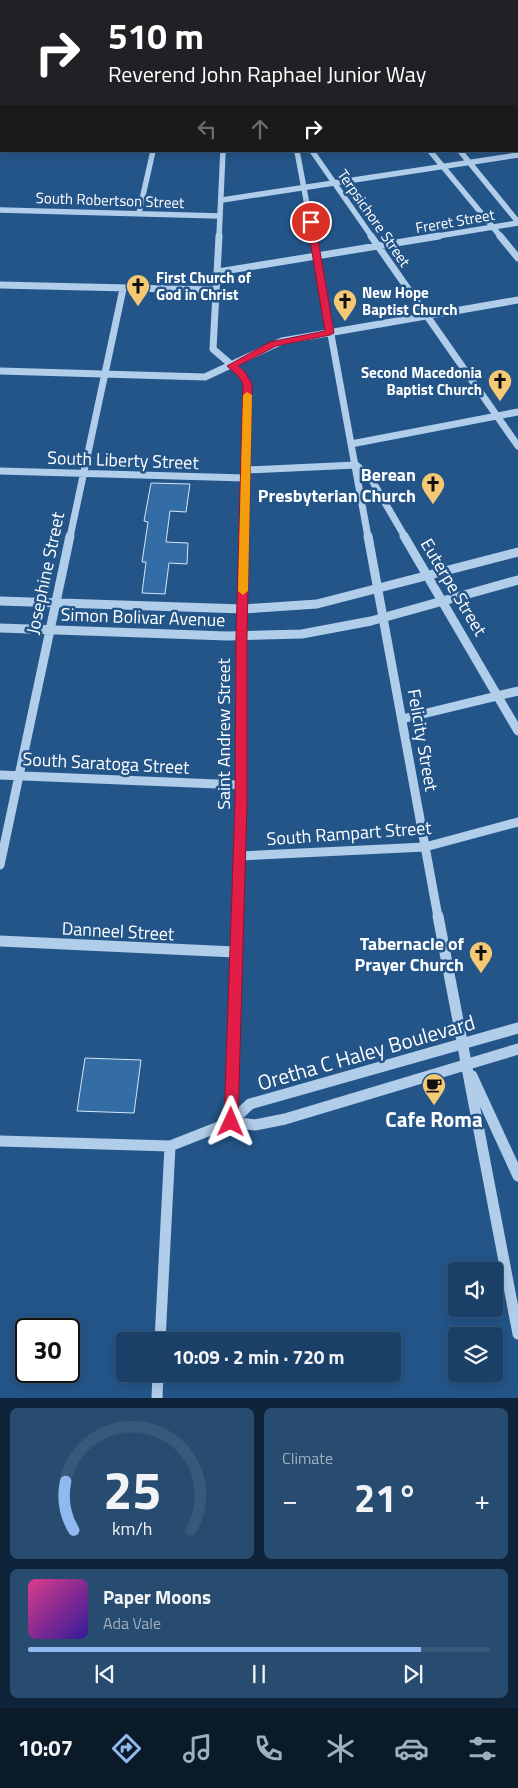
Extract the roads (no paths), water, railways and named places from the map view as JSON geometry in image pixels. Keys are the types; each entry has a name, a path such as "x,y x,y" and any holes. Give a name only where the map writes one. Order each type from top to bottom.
{"street":[{"path":"139,213 153,152"},
{"name":"Saint Andrew Street","path":"224,152 218,272 214,290 213,349 242,374 248,384 241,637 241,785 231,1122"},
{"name":"Felicity Street","path":"297,152 425,847 518,1334"},
{"name":"Terpsichore Street","path":"313,152 518,446"},
{"path":"431,152 518,258"},
{"path":"461,152 518,223"},
{"path":"222,200 518,155"},
{"name":"South Robertson Street","path":"0,210 220,216"},
{"name":"Freret Street","path":"218,272 518,223"},
{"path":"0,285 214,290"},
{"name":"Josephine Street","path":"0,865 123,289"},
{"path":"0,371 195,378 214,374 273,344 518,300"},
{"path":"351,444 518,412"},
{"name":"South Liberty Street","path":"0,471 83,474 245,474 356,464"},
{"name":"Euterpe Street","path":"356,464 370,477 518,731"},
{"name":"Simon Bolivar Avenue","path":"0,601 243,609 317,604 518,552"},
{"name":"Simon Bolivar Avenue","path":"0,628 241,637 322,631 384,618 518,580"},
{"path":"402,719 518,691"},
{"name":"South Saratoga Street","path":"0,775 241,785"},
{"name":"South Rampart Street","path":"239,856 425,847 518,822"},
{"name":"Danneel Street","path":"0,942 235,952"},
{"name":"Oretha C Haley Boulevard","path":"0,1141 170,1146 231,1122 250,1104 518,1028"},
{"name":"Oretha C Haley Boulevard","path":"231,1122 255,1125 285,1119 518,1049"},
{"path":"467,1063 518,1176"},
{"path":"160,1332 170,1146"},
{"path":"157,1398 158,1382"}],"place":[{"name":"First Church of God in Christ","path":"138,307"},
{"name":"New Hope Baptist Church","path":"345,322"},
{"name":"Second Macedonia Baptist Church","path":"500,402"},
{"name":"Berean Presbyterian Church","path":"433,505"},
{"name":"Tabernacle of Prayer Church","path":"481,974"},
{"name":"Cafe Roma","path":"434,1106"}]}
